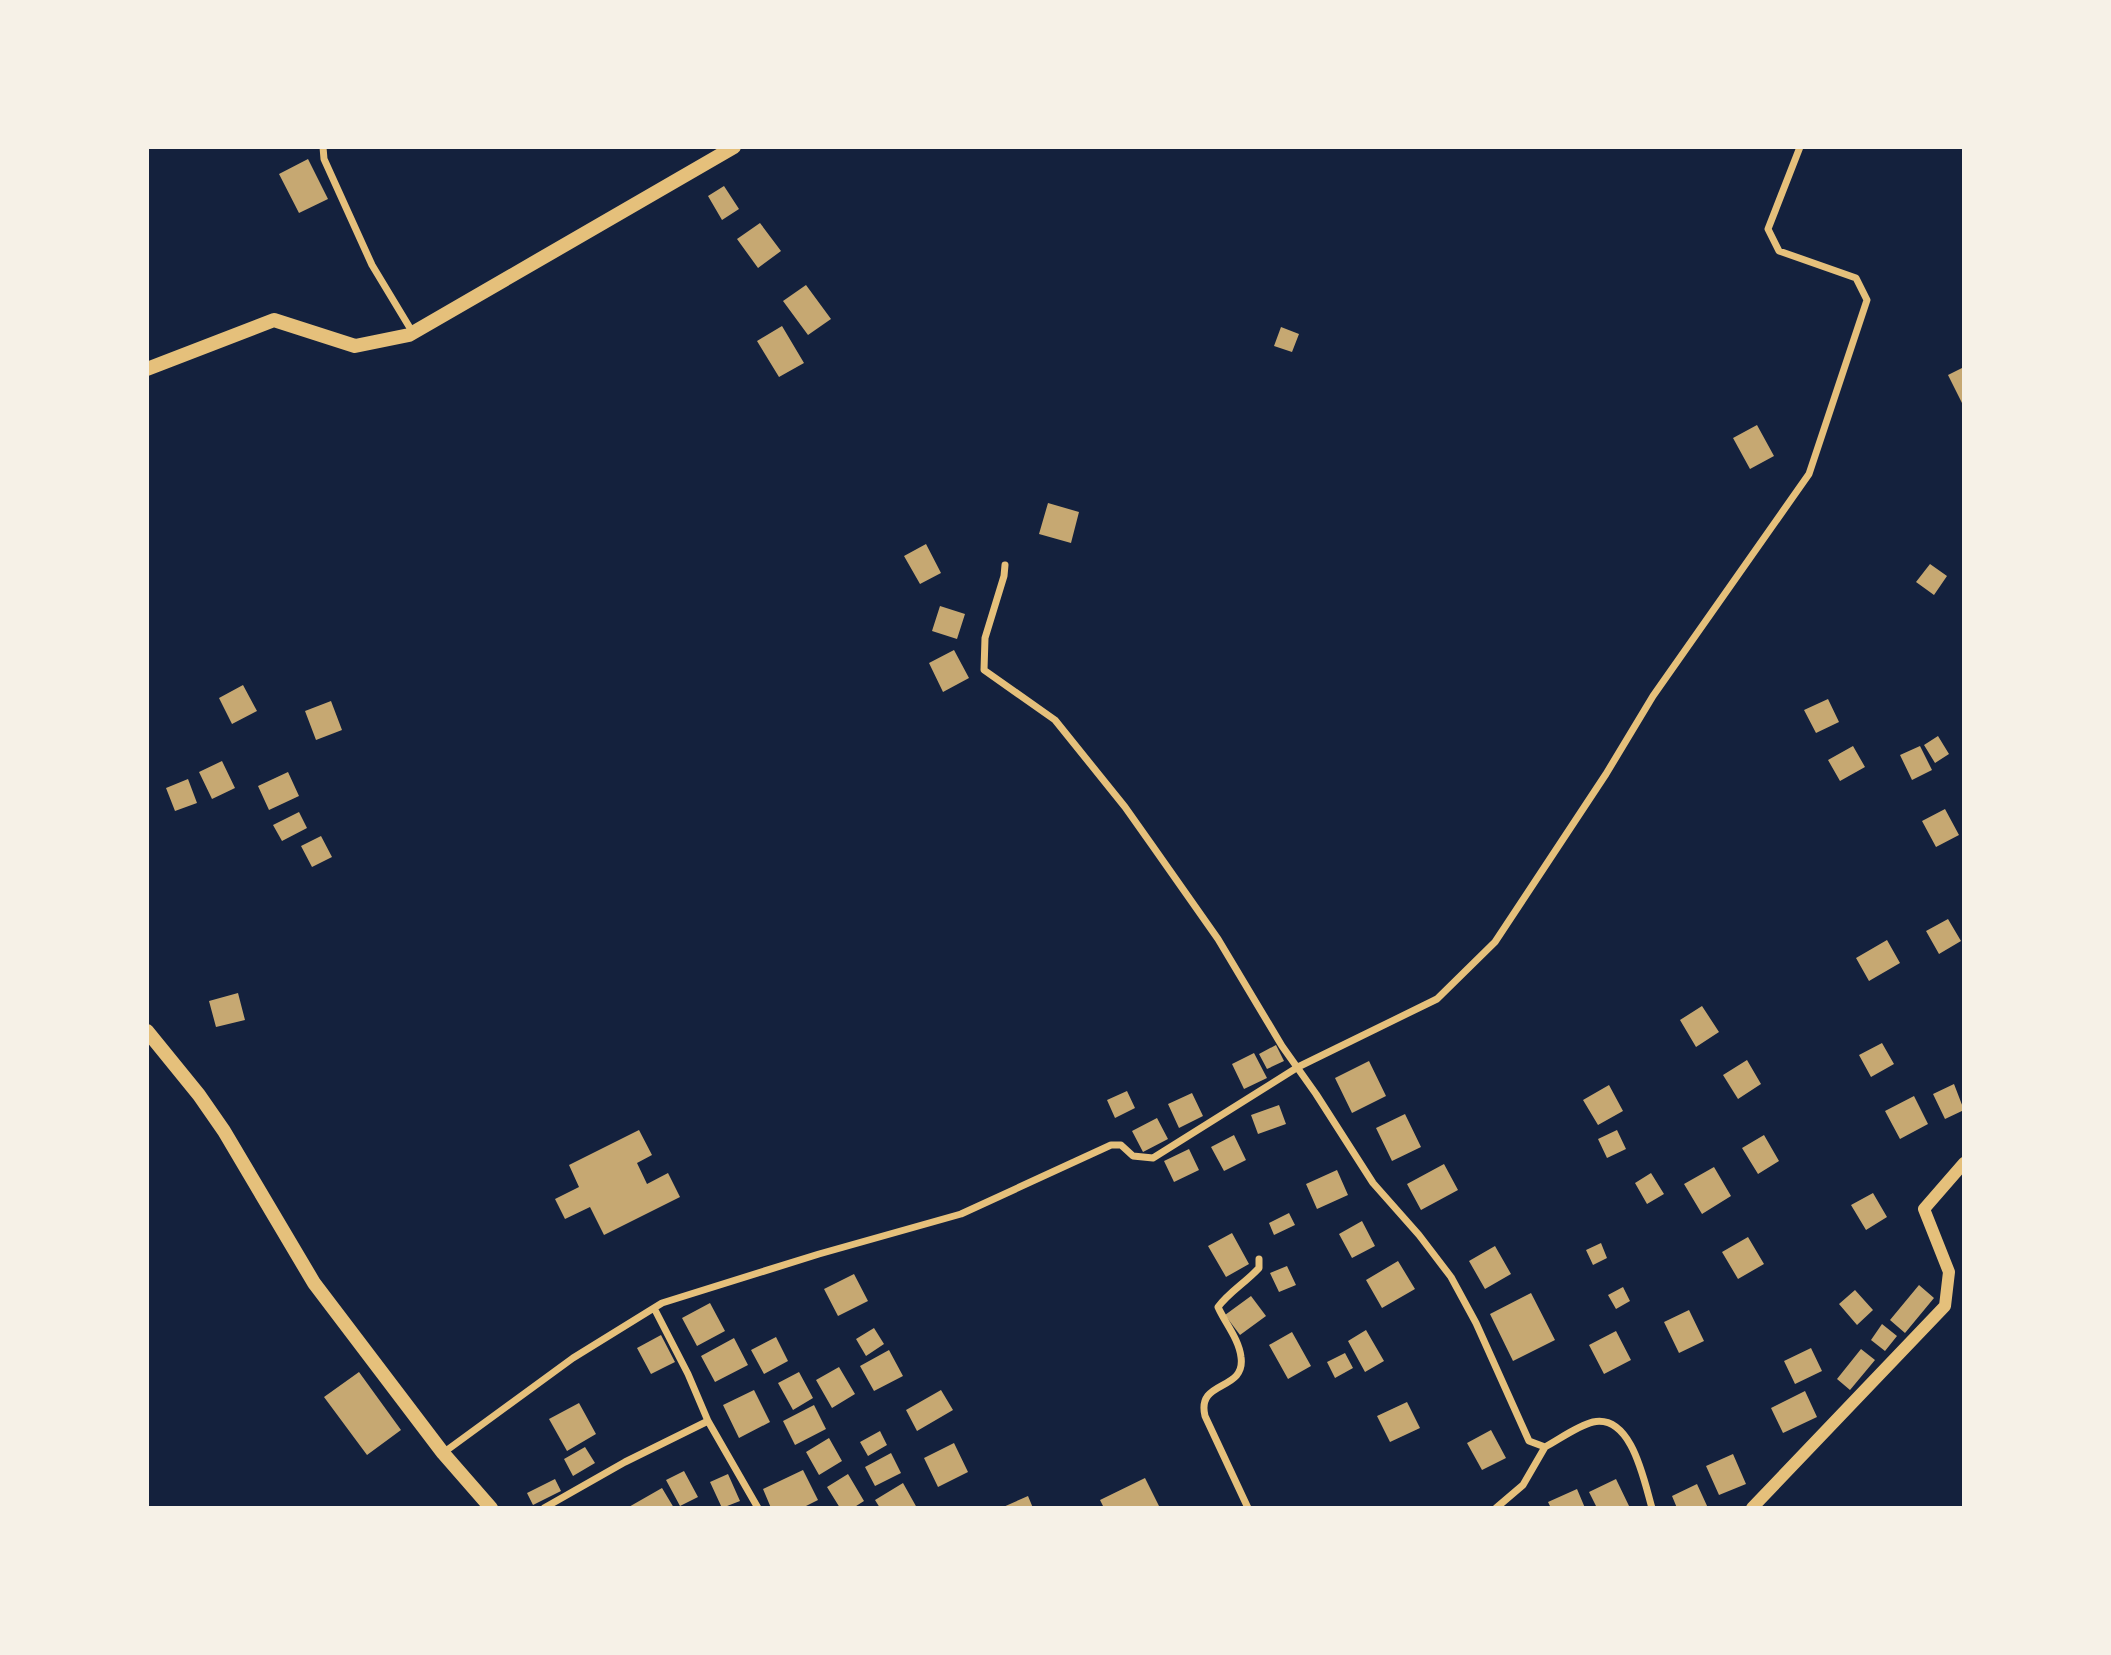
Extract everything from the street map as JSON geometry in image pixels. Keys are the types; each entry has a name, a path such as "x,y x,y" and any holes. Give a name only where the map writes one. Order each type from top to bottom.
{"main road":[{"path":"147,369 274,320 355,346 413,332 734,147"},
{"path":"147,1031 200,1095 224,1131 314,1283 443,1453 491,1508"}],"street":[{"path":"323,147 324,159 372,265 413,332"},
{"path":"443,1453 573,1358 662,1303 961,1214 1111,1145 1121,1144 1133,1156 1142,1159 1153,1157 1298,1067 1437,999 1495,942 1606,774 1653,696 1809,474 1867,300 1856,278 1779,251 1768,229 1800,147"},
{"path":"1005,565 985,638 984,670 1055,720 1125,807 1218,939 1282,1046 1373,1183 1419,1235 1451,1277 1476,1324 1529,1441 1545,1447"},
{"path":"1752,1508 1945,1306 1949,1272 1924,1209 1964,1164"},
{"path":"1248,1508 1202,1405 1205,1397 1234,1378 1241,1369 1242,1359 1238,1346 1218,1307 1226,1296 1243,1286 1259,1268 1259,1259"},
{"path":"654,1308 688,1374 708,1421 758,1508"},
{"path":"544,1508 625,1462 708,1421"},
{"path":"1496,1508 1522,1485 1545,1447 1595,1422 1611,1424 1625,1433 1652,1508"}],"building":[{"path":"308,159 328,199 299,213 279,174"},
{"path":"724,186 739,209 722,220 708,196"},
{"path":"760,223 781,251 758,268 737,239"},
{"path":"806,285 831,319 808,335 783,301"},
{"path":"782,326 804,363 779,377 757,341"},
{"path":"1281,327 1299,334 1292,352 1274,346"},
{"path":"1964,367 1964,402 1962,403 1948,375"},
{"path":"1757,425 1774,456 1750,469 1733,438"},
{"path":"1048,503 1079,512 1071,543 1039,534"},
{"path":"926,544 941,573 920,584 904,556"},
{"path":"1930,564 1947,576 1934,595 1916,582"},
{"path":"940,606 965,614 957,639 932,631"},
{"path":"954,650 969,678 943,692 929,663"},
{"path":"243,685 257,711 232,724 219,698"},
{"path":"1828,699 1839,722 1816,733 1804,710"},
{"path":"331,701 342,730 316,740 305,711"},
{"path":"1938,736 1949,754 1935,763 1924,745"},
{"path":"1853,746 1865,767 1840,781 1828,760"},
{"path":"1920,746 1932,770 1912,780 1900,755"},
{"path":"222,761 235,788 212,799 199,772"},
{"path":"288,772 299,796 269,810 258,786"},
{"path":"188,779 197,803 175,811 166,788"},
{"path":"1945,809 1959,835 1936,847 1922,821"},
{"path":"299,812 307,828 282,841 273,825"},
{"path":"321,836 332,857 312,867 301,846"},
{"path":"1948,919 1961,941 1939,954 1926,931"},
{"path":"1887,940 1900,963 1869,981 1856,958"},
{"path":"238,993 245,1020 216,1027 209,1001"},
{"path":"1702,1006 1719,1032 1696,1047 1680,1020"},
{"path":"1882,1043 1894,1064 1871,1077 1859,1055"},
{"path":"1276,1045 1284,1061 1267,1069 1259,1054"},
{"path":"1254,1053 1267,1078 1244,1089 1232,1064"},
{"path":"1747,1060 1761,1084 1738,1099 1723,1075"},
{"path":"1369,1061 1386,1096 1352,1113 1335,1078"},
{"path":"1954,1084 1964,1110 1945,1119 1933,1094"},
{"path":"1609,1085 1623,1111 1598,1125 1583,1100"},
{"path":"1127,1091 1135,1108 1115,1118 1107,1100"},
{"path":"1192,1093 1203,1116 1179,1128 1168,1104"},
{"path":"1914,1096 1928,1124 1900,1139 1885,1111"},
{"path":"1279,1105 1286,1124 1258,1134 1251,1115"},
{"path":"1405,1114 1421,1147 1392,1161 1376,1128"},
{"path":"1157,1118 1168,1139 1143,1152 1132,1131"},
{"path":"639,1130 652,1155 637,1163 647,1184 668,1173 680,1197 604,1235 590,1207 565,1219 555,1199 579,1187 569,1165"},
{"path":"1617,1130 1626,1149 1607,1158 1598,1139"},
{"path":"1234,1135 1246,1160 1224,1171 1211,1147"},
{"path":"1764,1135 1779,1161 1758,1174 1742,1148"},
{"path":"1189,1149 1199,1170 1174,1182 1164,1161"},
{"path":"1444,1164 1458,1190 1421,1210 1407,1184"},
{"path":"1714,1167 1731,1196 1702,1214 1684,1184"},
{"path":"1337,1170 1348,1195 1317,1209 1306,1184"},
{"path":"1651,1173 1664,1194 1647,1204 1635,1183"},
{"path":"1873,1193 1887,1217 1866,1230 1851,1205"},
{"path":"1289,1213 1295,1225 1274,1235 1269,1223"},
{"path":"1362,1221 1375,1246 1352,1258 1339,1234"},
{"path":"1232,1233 1249,1264 1226,1277 1208,1246"},
{"path":"1748,1237 1764,1264 1738,1279 1722,1252"},
{"path":"1601,1243 1607,1258 1593,1265 1586,1250"},
{"path":"1495,1246 1511,1274 1485,1289 1469,1261"},
{"path":"1398,1261 1415,1289 1382,1308 1366,1280"},
{"path":"1287,1266 1296,1285 1279,1292 1270,1273"},
{"path":"854,1274 868,1301 838,1316 824,1289"},
{"path":"1919,1285 1934,1298 1905,1333 1890,1320"},
{"path":"1623,1287 1630,1301 1616,1309 1608,1295"},
{"path":"1855,1290 1873,1310 1857,1325 1839,1304"},
{"path":"1531,1293 1555,1340 1513,1361 1490,1314"},
{"path":"1251,1296 1266,1316 1240,1335 1225,1315"},
{"path":"710,1303 725,1331 697,1346 682,1318"},
{"path":"1689,1310 1704,1341 1679,1353 1664,1322"},
{"path":"1882,1324 1897,1336 1885,1351 1871,1340"},
{"path":"874,1328 884,1344 866,1356 856,1339"},
{"path":"1366,1330 1384,1361 1365,1372 1348,1341"},
{"path":"1616,1331 1631,1360 1604,1374 1589,1345"},
{"path":"1292,1332 1311,1366 1288,1379 1269,1345"},
{"path":"661,1335 675,1362 651,1374 637,1348"},
{"path":"776,1337 788,1361 764,1374 751,1350"},
{"path":"734,1338 748,1365 715,1382 701,1356"},
{"path":"1811,1348 1822,1371 1795,1384 1784,1361"},
{"path":"1861,1349 1875,1360 1850,1390 1837,1379"},
{"path":"889,1350 903,1376 874,1391 860,1366"},
{"path":"1345,1353 1353,1368 1335,1378 1327,1362"},
{"path":"839,1367 855,1394 832,1408 816,1380"},
{"path":"359,1372 401,1430 367,1455 324,1397"},
{"path":"799,1372 813,1398 793,1410 778,1383"},
{"path":"754,1390 770,1422 739,1438 723,1405"},
{"path":"941,1390 953,1410 917,1431 906,1410"},
{"path":"1805,1391 1817,1417 1783,1433 1771,1408"},
{"path":"1407,1402 1420,1428 1390,1442 1377,1416"},
{"path":"579,1403 596,1434 567,1451 549,1419"},
{"path":"814,1405 826,1429 795,1445 783,1421"},
{"path":"1491,1430 1506,1458 1482,1470 1467,1443"},
{"path":"880,1431 887,1445 868,1456 860,1442"},
{"path":"829,1438 842,1461 819,1475 806,1452"},
{"path":"954,1443 968,1472 938,1487 924,1458"},
{"path":"585,1447 595,1463 573,1476 564,1459"},
{"path":"891,1453 901,1473 875,1486 865,1467"},
{"path":"1733,1454 1746,1484 1719,1495 1706,1466"},
{"path":"803,1470 818,1500 802,1508 771,1508 763,1489"},
{"path":"684,1471 698,1497 680,1506 666,1480"},
{"path":"728,1474 740,1501 722,1508 710,1482"},
{"path":"848,1474 864,1501 853,1508 840,1508 827,1487"},
{"path":"1145,1478 1160,1508 1104,1508 1100,1500"},
{"path":"555,1479 561,1491 533,1505 527,1493"},
{"path":"1616,1479 1630,1508 1597,1508 1589,1492"},
{"path":"903,1483 917,1508 880,1508 875,1500"},
{"path":"1697,1484 1708,1508 1677,1508 1672,1496"},
{"path":"662,1488 674,1508 627,1508"},
{"path":"1577,1489 1585,1508 1551,1508 1548,1502"},
{"path":"1028,1496 1033,1508 1001,1508"}]}
